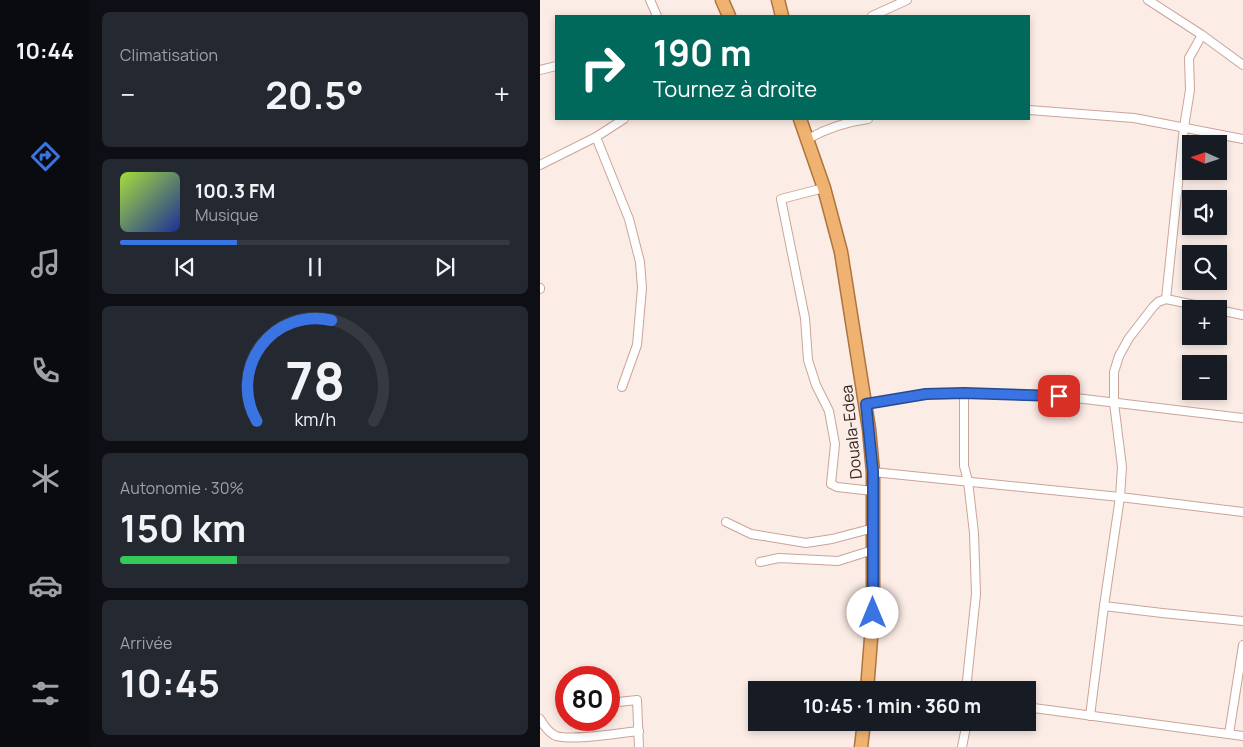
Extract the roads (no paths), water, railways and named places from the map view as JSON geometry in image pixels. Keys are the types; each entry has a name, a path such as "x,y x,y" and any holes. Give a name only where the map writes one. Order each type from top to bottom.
{"highway":[{"path":"722,0 729,15"},
{"path":"778,0 782,15"},
{"name":"Douala-Edea","path":"800,120 824,188 841,252 866,404 873,472 874,528 873,613 868,681"},
{"path":"861,747 863,731"}],"street":[{"path":"650,0 658,15"},
{"path":"874,15 907,0"},
{"path":"1148,0 1202,35 1243,65"},
{"path":"1166,299 1184,127 1190,90 1190,58 1202,35"},
{"path":"540,70 555,66"},
{"path":"1030,110 1134,118 1243,139"},
{"path":"540,165 622,120"},
{"path":"808,139 848,122 861,120"},
{"path":"596,136 629,220 640,262 642,288 637,345 622,387"},
{"path":"824,188 781,199 805,318 808,360 816,385 829,411 835,444 831,484 837,487 873,491"},
{"path":"1090,716 1120,497 1122,467 1114,403 1114,372 1129,338 1153,306 1166,299 1182,302"},
{"path":"1227,312 1243,315"},
{"path":"866,404 926,394 964,393 1059,396 1243,418"},
{"path":"964,393 964,466 968,481 974,533 976,594 967,681"},
{"path":"873,472 1120,497 1243,512"},
{"path":"726,522 751,534 806,543 832,539 874,528"},
{"path":"760,562 778,558 838,561 873,550"},
{"path":"1104,606 1243,621"},
{"path":"1229,734 1243,645"},
{"path":"620,702 637,700 639,747"},
{"path":"1036,708 1243,736"},
{"path":"540,719 555,736 570,738 639,731"},
{"path":"962,747 965,731"}]}
